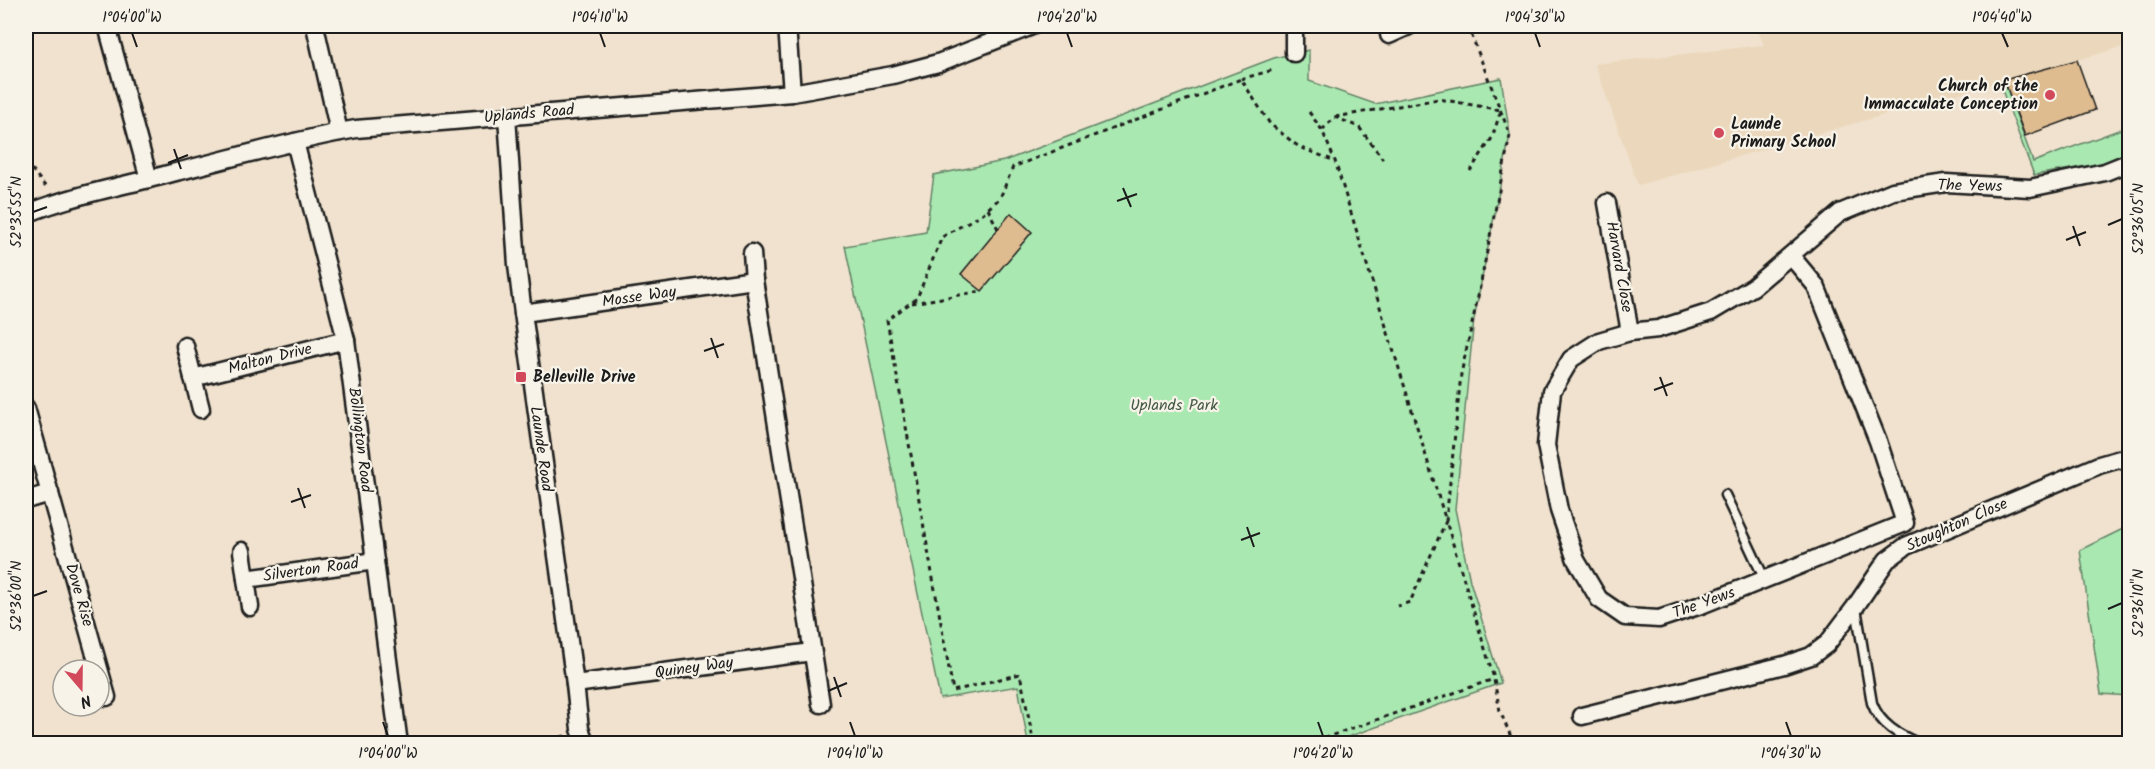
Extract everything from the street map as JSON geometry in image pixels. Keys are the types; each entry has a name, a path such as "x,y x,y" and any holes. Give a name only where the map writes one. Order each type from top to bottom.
{"street":[{"path":"107,26 149,179"},
{"path":"315,26 339,132"},
{"path":"787,26 792,93"},
{"name":"Uplands Road","path":"26,214 58,203 149,179 339,132 792,93 893,75 938,63 1032,26"},
{"path":"1294,26 1294,53"},
{"path":"1389,35 1409,26"},
{"name":"Launde Road","path":"507,116 517,265 583,736"},
{"name":"Bollington Road","path":"295,142 346,340 399,744"},
{"name":"The Yews","path":"1791,256 1816,286 1878,441 1905,523 1765,580 1659,619 1625,617 1599,599 1576,560 1560,510 1546,445 1552,391 1571,359 1599,341 1630,332 1658,329 1711,312 1754,287 1840,213 1893,191 1946,183 2030,188 2105,172 2130,162"},
{"name":"Harvard Close","path":"1607,203 1630,332"},
{"path":"752,253 754,280 820,704"},
{"name":"Mosse Way","path":"523,313 754,280"},
{"name":"Malton Drive","path":"193,378 346,340"},
{"path":"185,346 201,409"},
{"name":"Dove Rise","path":"26,408 96,658"},
{"name":"Stoughton Close","path":"1582,716 1784,665 1811,656 1827,644 1856,607 1887,560 1906,546 2099,465 2120,459 2130,463"},
{"path":"26,501 50,493"},
{"path":"242,551 250,607"},
{"name":"Silverton Road","path":"246,579 375,561"},
{"name":"Quiney Way","path":"575,684 812,652"}],"lane":[{"path":"1725,495 1765,580"},
{"path":"1856,607 1876,715 1902,736 1920,744"}],"path":[{"path":"1398,606 1410,602 1446,521 1461,374 1510,135 1468,26"},
{"path":"1034,744 1020,674 953,691 887,320 917,298 942,237 988,209 1000,198 1013,167 1241,79 1273,70"},
{"path":"1241,79 1270,124 1299,147 1335,161"},
{"path":"1322,130 1335,117 1439,99 1501,110"},
{"path":"1470,171 1491,138 1501,110"},
{"path":"1309,112 1322,130 1335,161 1494,679 1500,711 1514,744"},
{"path":"1335,117 1359,127 1383,159"},
{"path":"26,162 58,203"},
{"path":"988,209 998,229"},
{"path":"910,304 982,291"},
{"path":"1307,744 1494,679"},
{"path":"535,744 566,736 583,736"}],"shaded area":[{"name":"Launde Primary School","path":"1756,26 2126,26 2129,45 1638,185 1595,64 1764,45"}],"green space":[{"name":"Uplands Park","path":"1309,50 1309,81 1375,104 1501,78 1510,135 1474,319 1455,509 1470,581 1501,683 1328,744 1028,743 1018,686 940,699 845,246 926,232 934,175 1004,161 1274,58"},
{"path":"2004,80 2033,162 2129,126 2129,151 2101,164 2034,175 1999,82"},
{"path":"2129,526 2129,696 2101,694 2080,550"}],"building":[{"name":"Church of the Immacculate Conception","path":"2077,60 2095,110 2025,136 2004,80"},
{"path":"1011,213 1032,232 982,291 961,274"}],"place":[{"name":"Church of the Immacculate Conception","path":"2050,95"},
{"name":"Launde Primary School","path":"1719,133"},
{"name":"Belleville Drive","path":"521,377"}]}
